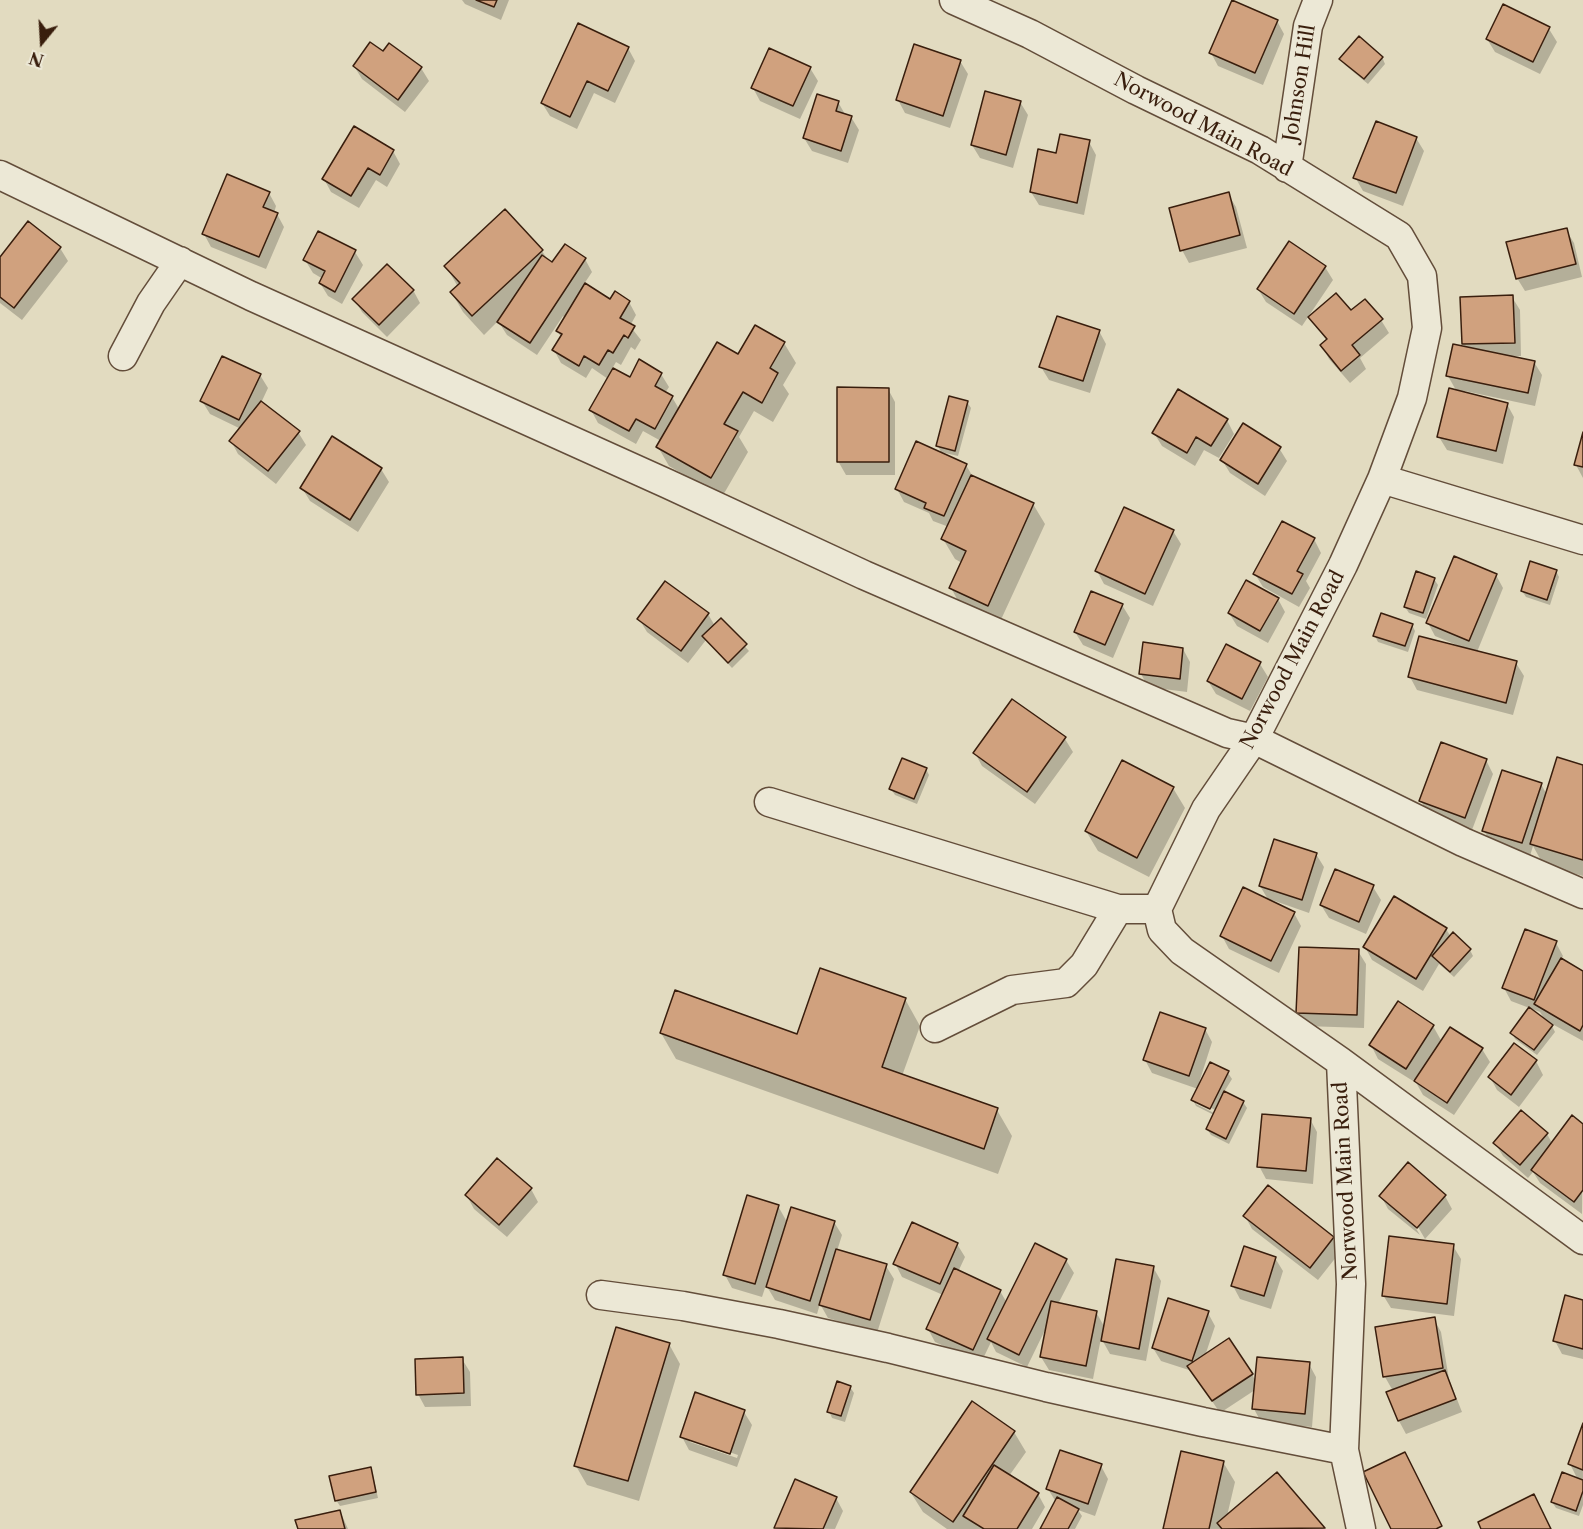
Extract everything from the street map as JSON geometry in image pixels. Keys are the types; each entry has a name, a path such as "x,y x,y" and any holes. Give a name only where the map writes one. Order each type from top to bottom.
{"street":[{"name":"Norwood Main Road","path":"954,0 1030,34 1136,90 1260,150 1399,236 1422,276 1426,328 1424,340 1412,398 1382,479 1343,565 1254,739 1206,809 1157,909 1162,930 1182,951 1341,1062 1351,1284 1344,1450 1361,1529"},
{"name":"Johnson Hill","path":"1287,168 1308,26 1318,0"},
{"path":"0,176 251,296 864,575 1227,734 1254,739 1463,842 1583,894"},
{"path":"123,356 151,303 180,261"},
{"path":"1382,479 1583,540"},
{"path":"769,802 1118,909 1157,909"},
{"path":"935,1028 1012,990 1065,983 1084,965 1118,909"},
{"path":"1341,1062 1583,1240"},
{"path":"601,1295 683,1306 779,1324 1046,1387 1344,1450"}],"building":[{"path":"476,0 497,0 494,7"},
{"path":"1232,0 1278,20 1255,73 1209,53"},
{"path":"1503,4 1550,27 1533,62 1486,39"},
{"path":"578,23 629,47 608,91 587,81 570,117 541,103"},
{"path":"1359,36 1383,57 1364,79 1339,59"},
{"path":"370,42 383,51 389,43 422,67 398,100 353,66"},
{"path":"914,44 961,60 943,116 896,100"},
{"path":"769,48 811,67 793,106 751,88"},
{"path":"985,91 1021,101 1006,155 971,145"},
{"path":"817,94 839,101 836,111 852,116 841,151 803,138"},
{"path":"1376,121 1417,137 1396,193 1353,178"},
{"path":"354,126 394,150 380,175 368,168 351,196 322,179"},
{"path":"1060,134 1090,140 1077,203 1030,192 1038,149 1056,153"},
{"path":"227,174 270,192 263,207 278,213 259,257 202,234"},
{"path":"1229,192 1240,235 1180,251 1169,208"},
{"path":"505,209 543,250 472,316 450,292 460,283 444,266"},
{"path":"28,221 61,247 14,308 0,297 0,257"},
{"path":"1567,228 1576,264 1516,279 1506,242"},
{"path":"318,231 356,250 335,292 319,283 325,271 303,260"},
{"path":"1289,241 1326,266 1294,314 1257,289"},
{"path":"565,244 586,258 530,343 497,322 542,255 552,262"},
{"path":"387,264 414,290 379,325 352,299"},
{"path":"585,283 610,299 615,291 630,301 620,318 635,326 628,338 624,335 613,353 608,350 599,365 584,356 579,366 552,350 562,334 556,331"},
{"path":"1336,293 1351,310 1365,299 1383,319 1352,345 1360,355 1341,371 1320,345 1327,339 1308,317"},
{"path":"1513,295 1515,343 1462,344 1460,297"},
{"path":"1057,316 1100,330 1083,381 1039,367"},
{"path":"755,325 785,342 770,368 778,373 762,403 743,392 724,424 738,431 711,478 656,447 717,342 738,354"},
{"path":"1453,344 1535,361 1528,393 1446,376"},
{"path":"222,356 261,374 239,420 200,401"},
{"path":"639,359 662,373 655,386 673,396 655,429 636,419 629,431 589,410 613,368 630,377"},
{"path":"837,387 889,388 889,462 837,462"},
{"path":"1449,388 1508,403 1496,451 1437,437"},
{"path":"1178,389 1228,419 1211,446 1196,437 1187,453 1152,433"},
{"path":"949,396 968,401 955,451 936,446"},
{"path":"261,401 300,431 268,471 229,441"},
{"path":"1243,423 1281,447 1258,484 1220,460"},
{"path":"1583,432 1583,467 1574,465"},
{"path":"332,436 382,468 350,520 300,488"},
{"path":"916,441 967,464 944,516 924,508 926,503 895,489"},
{"path":"971,475 1034,503 988,606 949,588 966,551 941,539"},
{"path":"1124,507 1174,530 1145,594 1095,571"},
{"path":"1282,521 1315,538 1297,571 1303,574 1292,594 1253,574"},
{"path":"1454,556 1497,574 1469,641 1426,623"},
{"path":"1530,561 1557,570 1547,600 1521,591"},
{"path":"1416,571 1435,578 1423,613 1404,607"},
{"path":"1246,580 1279,598 1260,631 1228,613"},
{"path":"665,581 709,613 681,651 637,619"},
{"path":"1091,591 1123,604 1105,645 1074,632"},
{"path":"1381,613 1413,624 1405,646 1373,636"},
{"path":"721,618 747,644 728,663 702,636"},
{"path":"1419,636 1517,661 1506,703 1408,677"},
{"path":"1143,642 1183,648 1180,679 1139,674"},
{"path":"1226,644 1261,662 1242,699 1207,681"},
{"path":"1012,699 1066,737 1027,792 973,753"},
{"path":"1441,742 1487,759 1465,818 1419,801"},
{"path":"1557,757 1583,765 1583,860 1530,844"},
{"path":"902,758 927,768 914,799 889,789"},
{"path":"1122,760 1174,787 1137,858 1085,831"},
{"path":"1502,770 1542,783 1522,843 1482,831"},
{"path":"1274,839 1317,853 1302,900 1259,886"},
{"path":"1335,869 1374,885 1359,922 1320,905"},
{"path":"1243,887 1295,912 1271,961 1220,936"},
{"path":"1394,896 1447,928 1416,979 1363,947"},
{"path":"1525,929 1557,941 1534,1000 1502,988"},
{"path":"1453,932 1471,949 1450,972 1432,956"},
{"path":"1299,947 1359,949 1357,1015 1296,1013"},
{"path":"1561,958 1583,971 1583,1025 1580,1031 1534,1004"},
{"path":"820,968 906,998 882,1067 998,1108 984,1149 660,1033 675,990 797,1034"},
{"path":"1398,1001 1434,1025 1406,1069 1369,1045"},
{"path":"1529,1007 1553,1025 1534,1050 1510,1033"},
{"path":"1160,1012 1206,1028 1189,1076 1143,1060"},
{"path":"1450,1027 1483,1048 1447,1103 1414,1081"},
{"path":"1514,1043 1537,1060 1511,1095 1488,1077"},
{"path":"1210,1062 1229,1071 1210,1109 1191,1100"},
{"path":"1224,1091 1244,1101 1226,1139 1206,1129"},
{"path":"1521,1110 1548,1133 1520,1165 1493,1143"},
{"path":"1262,1114 1311,1118 1306,1171 1257,1167"},
{"path":"1572,1115 1583,1124 1583,1190 1574,1202 1531,1170"},
{"path":"497,1158 532,1188 499,1225 465,1195"},
{"path":"1408,1162 1446,1195 1417,1228 1379,1196"},
{"path":"1268,1185 1334,1237 1310,1268 1243,1216"},
{"path":"747,1195 779,1205 755,1284 723,1275"},
{"path":"791,1207 835,1221 810,1301 766,1287"},
{"path":"912,1222 958,1243 940,1284 893,1264"},
{"path":"1389,1236 1454,1244 1447,1304 1382,1296"},
{"path":"1035,1243 1067,1259 1019,1355 987,1339"},
{"path":"1244,1246 1276,1257 1264,1296 1231,1286"},
{"path":"836,1249 887,1264 870,1320 819,1305"},
{"path":"1116,1259 1154,1266 1139,1349 1101,1341"},
{"path":"954,1268 1001,1290 973,1350 926,1329"},
{"path":"1565,1295 1583,1300 1583,1349 1553,1341"},
{"path":"1168,1298 1209,1311 1192,1361 1152,1348"},
{"path":"1051,1301 1097,1311 1086,1366 1040,1357"},
{"path":"1435,1317 1443,1368 1383,1377 1375,1327"},
{"path":"616,1327 670,1343 628,1481 574,1466"},
{"path":"1229,1338 1253,1374 1212,1401 1187,1366"},
{"path":"463,1357 464,1393 416,1395 415,1359"},
{"path":"1257,1357 1310,1362 1305,1414 1252,1409"},
{"path":"1445,1370 1456,1399 1398,1421 1386,1392"},
{"path":"837,1381 851,1386 841,1416 827,1412"},
{"path":"695,1392 745,1410 730,1454 680,1437"},
{"path":"972,1401 1015,1431 953,1522 910,1492"},
{"path":"1583,1423 1583,1470 1568,1464"},
{"path":"1060,1450 1102,1464 1088,1504 1046,1489"},
{"path":"1181,1451 1224,1461 1209,1529 1163,1529"},
{"path":"1405,1452 1442,1526 1436,1529 1391,1529 1363,1472"},
{"path":"994,1465 1039,1493 1017,1529 984,1529 963,1516"},
{"path":"371,1467 376,1492 335,1501 329,1476"},
{"path":"1277,1472 1325,1528 1222,1529 1217,1523"},
{"path":"1562,1472 1583,1480 1583,1491 1576,1511 1551,1502"},
{"path":"795,1479 837,1497 823,1529 774,1528"},
{"path":"1534,1494 1551,1529 1481,1529 1478,1522"},
{"path":"1057,1497 1079,1509 1068,1529 1040,1529"},
{"path":"340,1510 345,1529 298,1529 295,1520"}]}
